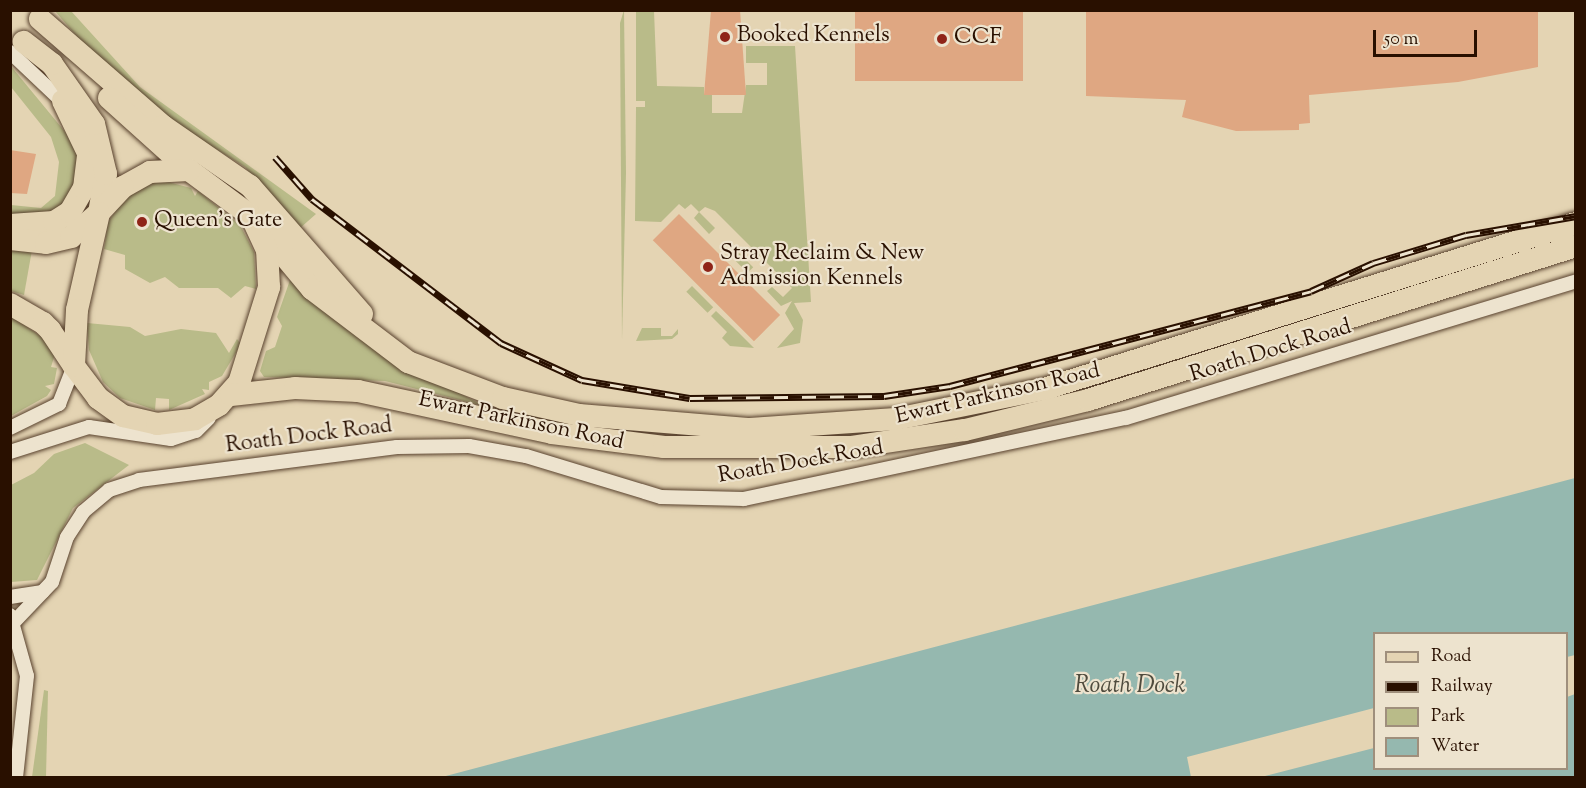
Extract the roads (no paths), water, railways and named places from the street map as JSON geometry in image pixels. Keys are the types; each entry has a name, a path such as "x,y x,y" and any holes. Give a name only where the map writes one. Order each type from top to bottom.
{"main road":[{"path":"37,15 115,104 189,170 251,216 267,250 270,277 246,365 225,400"},
{"path":"37,15 164,126 250,186 348,301 440,373"},
{"path":"10,225 44,225 78,203 88,153 66,105 15,41"},
{"path":"15,41 52,64 94,123 106,174 77,310 74,366"},
{"path":"10,239 60,241 99,213 142,176 189,170"},
{"name":"Ewart Parkinson Road","path":"251,216 312,289 348,321 408,362 503,398 602,418 687,427 792,428 973,405 1208,342 1575,223"},
{"name":"Ewart Parkinson Road","path":"10,304 44,323 98,398 133,420 183,422 225,400 295,388 358,391 599,441 778,451 852,447 965,430 1217,363 1575,246"}],"street":[{"name":"Roath Dock Road","path":"12,619 43,592 83,512 109,490 139,480 397,447 469,446 526,456 651,495 744,499 1126,418 1575,281"},
{"path":"10,428 59,405 74,366"},
{"path":"10,452 89,427 149,440 183,436 203,426 225,400"},
{"path":"10,597 43,592"},
{"path":"12,619 27,683 16,777"}],"water":[{"name":"Roath Dock","path":"1575,478 1575,655 1568,657 1568,632 1373,632 1373,708 1187,757 1191,777 442,777"},
{"path":"1575,694 1575,777 1261,777 1373,748 1373,770 1568,770 1568,697"}],"railway":[{"path":"275,157 312,199 501,343 582,380 690,398 884,396 950,386 1311,291 1373,263 1466,235 1576,216"}],"place":[{"name":"Booked Kennels","path":"725,37"},
{"name":"CCF","path":"942,39"},
{"name":"Queen's Gate","path":"142,222"},
{"name":"Stray Reclaim & New Admission Kennels","path":"708,267"}]}
